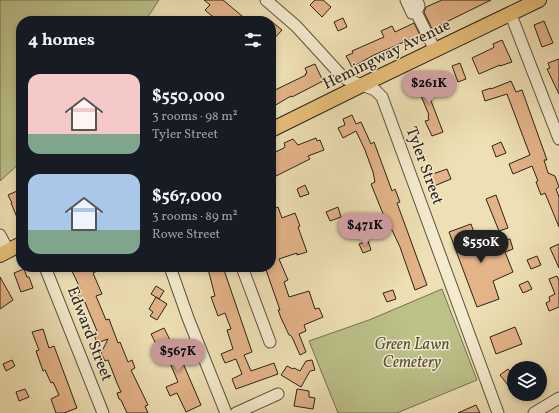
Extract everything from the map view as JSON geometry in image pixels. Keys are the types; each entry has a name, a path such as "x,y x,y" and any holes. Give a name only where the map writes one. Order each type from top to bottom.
{"main road":[{"name":"Hemingway Avenue","path":"276,128 435,50 511,15 539,0"}],"street":[{"name":"Tyler Street","path":"266,0 296,26 340,74 346,79 374,90 382,97 498,413"},
{"path":"406,0 412,13 416,12"},
{"path":"416,12 419,6 417,0"},
{"path":"416,12 435,50"},
{"path":"511,15 559,139"},
{"path":"0,235 10,250"},
{"name":"Edward Street","path":"47,272 103,413"},
{"path":"172,272 188,318 226,413"},
{"path":"244,272 270,342"},
{"path":"236,413 278,394"},
{"path":"534,413 559,398"}],"green space":[{"path":"0,0 159,0 148,16 16,16 16,167 0,181"},
{"name":"Green Lawn Cemetery","path":"442,289 477,380 397,413 338,413 309,341 369,320"}],"building":[{"path":"204,0 223,0 242,16 212,16 205,10 210,5"},
{"path":"315,0 323,0 331,7 322,17 310,5"},
{"path":"442,0 491,0 432,29 424,12 426,7"},
{"path":"343,18 347,27 338,31 334,22"},
{"path":"544,21 553,43 542,47 534,25"},
{"path":"414,23 420,35 374,55 352,67 346,56 353,53 352,51 384,37 381,31 392,26 395,32"},
{"path":"276,25 282,30 276,37"},
{"path":"502,40 512,62 500,65 479,74 472,58 493,48 493,44"},
{"path":"559,59 559,94 547,69 550,68 548,63"},
{"path":"460,63 466,79 458,82 452,66"},
{"path":"315,64 323,81 276,105 276,90 306,75 305,74 307,73 305,68"},
{"path":"426,74 433,91 428,93 443,132 432,136 425,121 429,120 429,115 414,79"},
{"path":"511,81 516,92 522,90 547,160 544,160 548,173 555,176 559,187 556,189 559,197 559,227 545,193 541,195 536,182 538,181 532,166 513,174 509,164 530,155 507,94 485,101 482,91"},
{"path":"352,115 356,124 361,122 371,144 374,142 392,191 395,189 400,202 397,203 427,285 415,290 400,247 392,230 390,231 371,184 375,182 373,172 356,131 343,138 338,128 345,125 343,119"},
{"path":"316,138 317,141 320,140 324,150 308,156 310,159 276,176 276,152 284,148 284,143 293,139 298,145"},
{"path":"501,142 506,153 496,157 492,146"},
{"path":"447,169 451,179 434,186 430,175"},
{"path":"305,185 309,194 300,197 297,189"},
{"path":"16,191 16,215 12,203 8,195"},
{"path":"496,195 508,228 499,231 486,199"},
{"path":"278,207 282,218 295,213 300,226 298,227 307,252 297,255 297,253 279,259 288,280 284,282 289,297 309,291 315,309 319,308 323,317 304,325 306,331 299,334 306,352 300,355 281,318 278,310 280,310 267,272 276,272 276,208"},
{"path":"338,207 341,217 330,221 326,212"},
{"path":"471,224 480,250 510,239 513,249 505,252 513,272 493,281 499,299 477,307 449,232"},
{"path":"368,241 371,250 363,253 359,244"},
{"path":"559,244 559,268 550,248"},
{"path":"537,256 541,265 531,269 527,260"},
{"path":"25,272 27,277 29,277 33,288 21,292 14,273"},
{"path":"72,272 95,272 93,273 102,294 96,296 106,320 109,319 118,343 120,342 128,362 132,360 135,368 131,370 148,405 145,406 148,413 127,413 121,400 119,399 117,393 121,392 108,360 105,361 101,353 108,339 97,343 93,332 97,331 84,300 81,301 77,293 81,290"},
{"path":"209,272 225,272 252,352 244,355 251,371 274,363 278,374 236,389 232,379 242,374 236,359 225,363 221,354 233,349 227,330 231,329 225,313 218,316 211,297 215,296"},
{"path":"557,276 559,281 559,307 549,311 546,303 550,301 549,297 555,294 549,279"},
{"path":"0,277 13,300 0,309"},
{"path":"528,281 532,289 523,293 519,285"},
{"path":"156,286 164,291 159,299 151,294"},
{"path":"393,290 396,299 387,302 383,293"},
{"path":"156,297 167,304 157,320 150,316 153,312 149,309"},
{"path":"515,327 522,344 496,354 490,337"},
{"path":"164,328 174,348 176,347 201,405 186,412 177,393 170,396 166,387 178,382 162,344 156,344 151,334"},
{"path":"43,329 49,348 54,346 77,408 64,413 56,413 51,399 59,395 45,370 43,371 36,351 39,350 32,332"},
{"path":"12,360 15,366 6,371 3,364"},
{"path":"312,360 315,370 310,371 301,387 281,375 287,366 300,371 306,361"},
{"path":"507,370 507,384 500,375"},
{"path":"25,389 29,397 19,401 16,392"},
{"path":"297,389 309,391 309,397 315,398 313,409 294,406"},
{"path":"476,405 480,413 458,413"}]}
